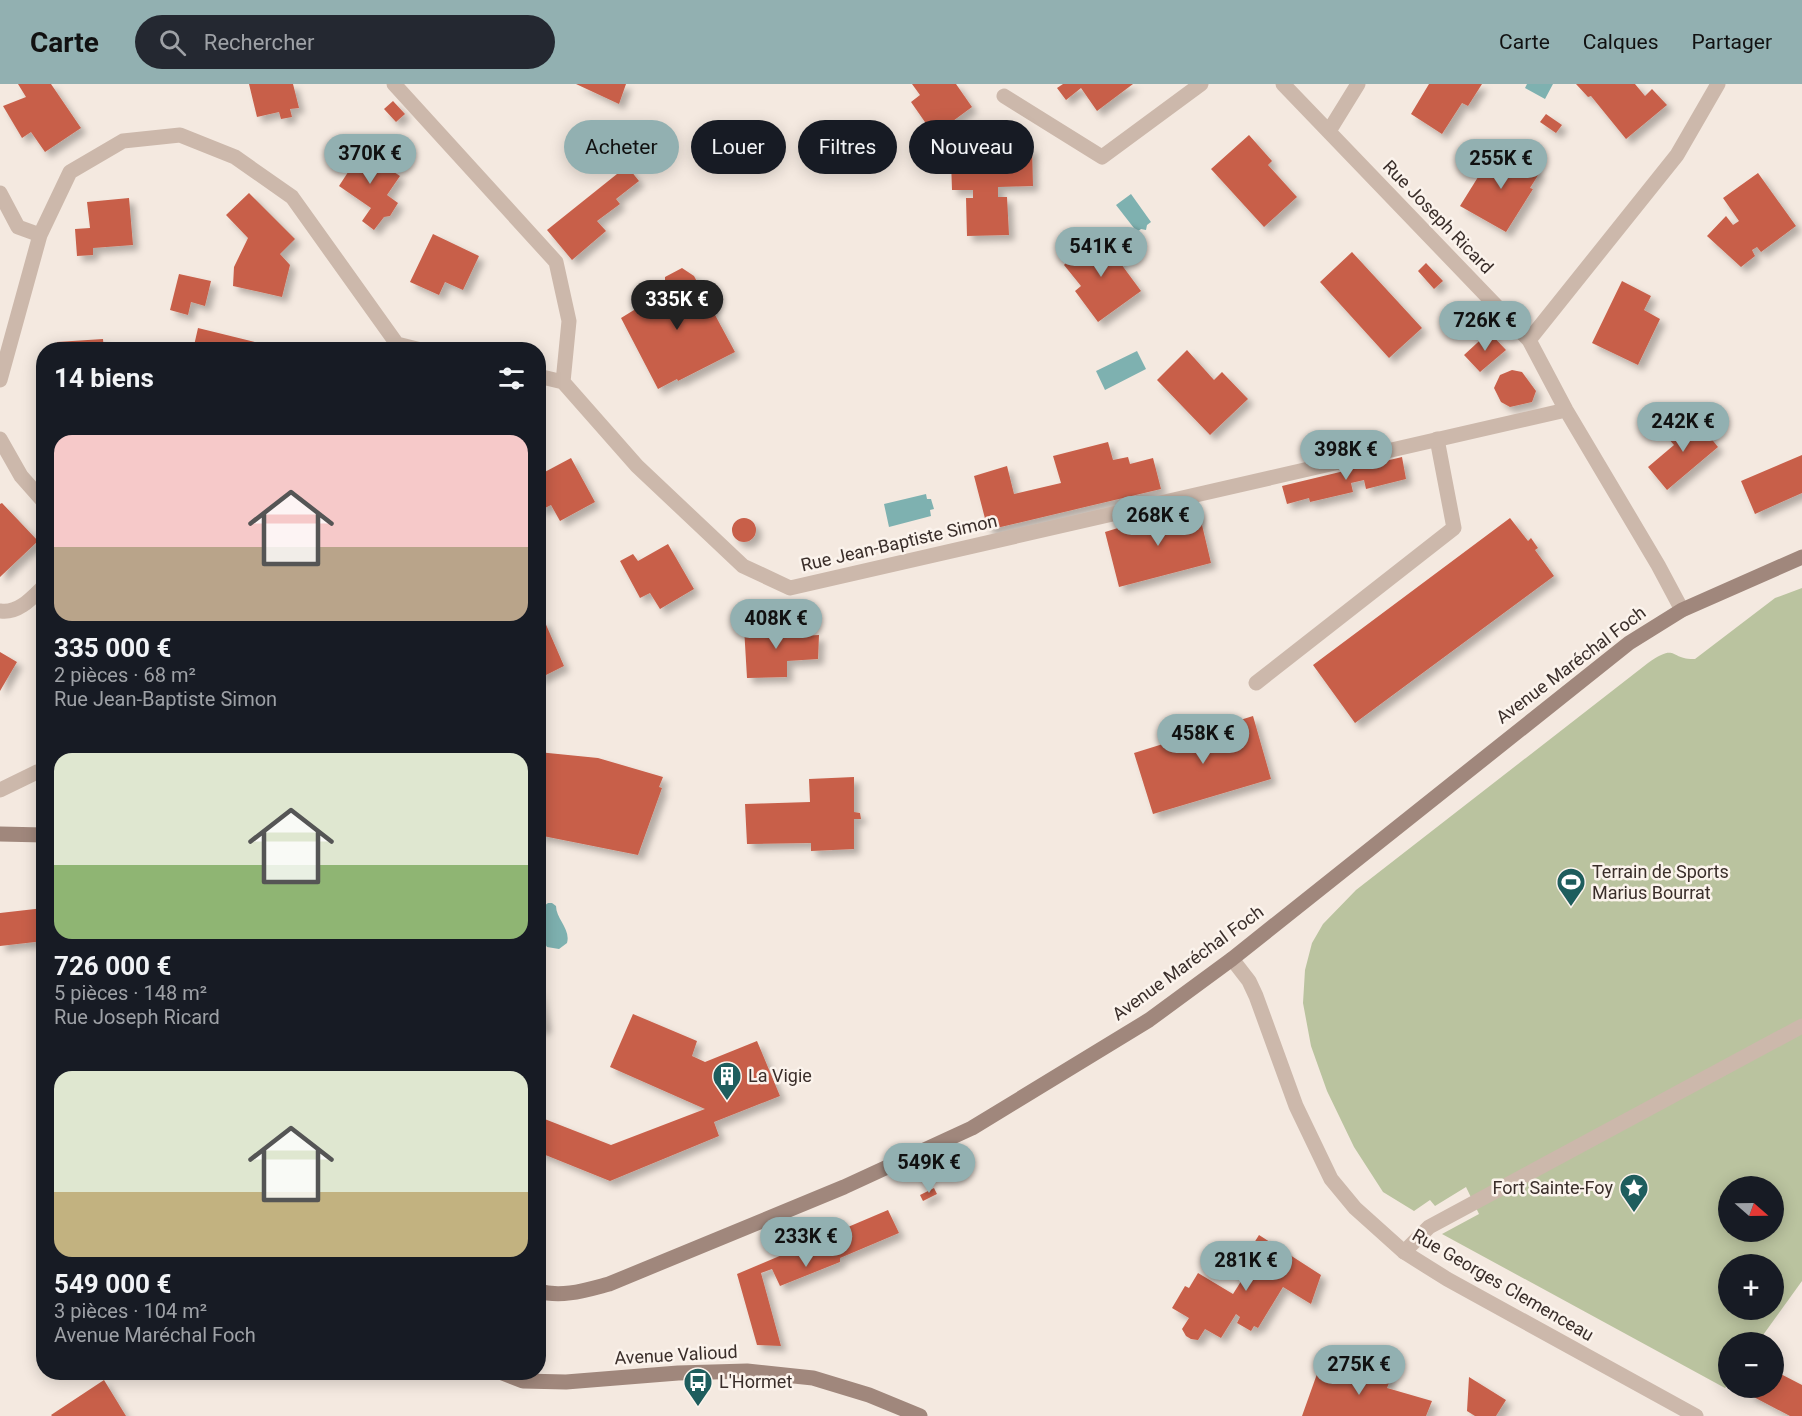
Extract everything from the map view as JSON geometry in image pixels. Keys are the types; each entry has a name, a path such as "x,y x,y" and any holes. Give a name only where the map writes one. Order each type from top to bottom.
{"main road":[{"name":"Avenue Maréchal Foch","path":"546,1294 573,1293 609,1284 844,1187 972,1128 1149,1020 1232,959 1619,650 1652,627 1682,610 1802,557"},
{"path":"0,834 36,835"},
{"name":"Avenue Valioud","path":"521,1380 566,1382 678,1373 747,1371 813,1378 869,1395 920,1416"}],"street":[{"path":"394,84 556,262 569,321 563,382 546,378"},
{"path":"1004,96 1102,157 1201,84"},
{"name":"Rue Joseph Ricard","path":"1283,84 1529,340 1566,410 1658,565 1682,610"},
{"path":"1329,131 1358,84"},
{"path":"1529,340 1677,155 1718,84"},
{"path":"0,380 40,235 70,172 123,141 180,135 235,157 292,197 392,342"},
{"path":"0,193 18,227 40,235"},
{"name":"Rue Jean-Baptiste Simon","path":"563,382 637,466 743,566 790,588 1566,410"},
{"path":"0,439 21,476 36,493"},
{"path":"1256,683 1454,528 1437,439"},
{"path":"0,611 7,612 27,603 36,594"},
{"path":"0,790 36,774"},
{"name":"Rue Georges Clemenceau","path":"1232,959 1257,996 1296,1106 1331,1179 1355,1208 1404,1252 1447,1279 1696,1416"},
{"path":"1404,1252 1429,1227 1802,1026"}],"green space":[{"name":"Terrain de Sports Marius Bourrat","path":"1802,588 1802,1281 1784,1306 1784,1254 1718,1254 1718,1320 1774,1320 1765,1332 1718,1332 1718,1384 1442,1234 1479,1214 1466,1187 1435,1206 1430,1200 1414,1211 1383,1192 1354,1147 1327,1091 1311,1046 1303,1003 1305,970 1312,943 1323,924 1356,890 1648,663 1669,653 1695,659 1775,598"}],"water":[{"path":"1527,84 1553,84 1545,99 1525,88"},
{"path":"1131,194 1151,222 1147,225 1146,230 1141,229 1137,232 1116,205"},
{"path":"1137,351 1146,369 1105,390 1096,371"},
{"path":"926,494 927,499 931,499 934,509 930,510 931,516 889,527 884,504"},
{"path":"552,903 556,906 567,933 567,943 559,949 546,945 546,904"}],"building":[{"path":"18,84 51,84 81,128 45,152 31,132 22,138 3,106 26,97"},
{"path":"249,84 293,84 299,108 290,109 292,117 281,119 279,112 257,117"},
{"path":"576,84 626,84 619,104"},
{"path":"912,84 956,84 972,107 954,120 924,120 911,102 920,95"},
{"path":"1063,84 1133,84 1097,111 1081,88 1066,100 1057,88"},
{"path":"1429,84 1482,84 1468,106 1462,103 1442,134 1411,114"},
{"path":"1576,84 1635,84 1645,96 1652,89 1667,105 1626,139 1591,96 1588,97"},
{"path":"393,101 405,114 396,122 384,109"},
{"path":"1546,114 1562,125 1556,133 1540,122"},
{"path":"1249,135 1272,161 1268,165 1297,197 1264,227 1211,169"},
{"path":"350,143 400,176 387,195 398,203 390,216 384,217 374,230 362,221 371,208 339,186 352,166 340,159"},
{"path":"1500,146 1540,172 1530,188 1533,189 1506,232 1460,206"},
{"path":"1758,173 1796,226 1761,252 1757,247 1752,250 1755,256 1741,267 1707,236 1726,216 1733,225 1739,221 1723,198"},
{"path":"617,174 633,174 639,181 616,199 620,204 597,221 606,231 572,260 547,230"},
{"path":"951,174 1033,174 1033,186 998,187 998,197 1007,197 1009,235 967,236 966,198 973,198 973,190 952,190"},
{"path":"249,193 295,239 280,254 290,265 282,297 233,286 234,267 248,238 226,215"},
{"path":"129,198 133,245 93,248 93,255 77,256 75,229 90,228 87,202"},
{"path":"1096,230 1141,291 1098,322 1075,291 1081,286 1064,265"},
{"path":"433,234 479,256 463,290 445,282 439,295 410,282"},
{"path":"1352,252 1422,328 1389,358 1320,282"},
{"path":"1426,263 1443,281 1434,289 1418,271"},
{"path":"682,268 694,276 735,352 658,389 621,318 665,291 665,277"},
{"path":"179,274 211,281 205,306 191,302 188,315 170,310"},
{"path":"1622,281 1651,296 1644,310 1660,319 1638,365 1592,343"},
{"path":"198,328 255,342 195,342"},
{"path":"1489,332 1506,350 1480,372 1464,355"},
{"path":"103,339 103,342 57,342"},
{"path":"1187,350 1214,380 1222,372 1248,399 1210,435 1157,380"},
{"path":"1512,370 1522,372 1536,391 1532,402 1510,407 1501,402 1494,388 1500,375"},
{"path":"1692,415 1718,447 1667,490 1648,467 1674,445 1667,437"},
{"path":"1108,442 1113,460 1128,457 1130,464 1153,458 1161,489 988,530 974,476 1007,466 1014,494 1061,483 1053,456"},
{"path":"1802,455 1802,493 1755,514 1741,481"},
{"path":"1402,457 1406,479 1366,489 1364,480 1351,483 1353,492 1310,502 1309,498 1287,504 1282,486"},
{"path":"571,458 595,502 560,521 551,505 546,508 546,471"},
{"path":"2,503 36,539 36,543 0,577 0,504"},
{"path":"1198,508 1211,563 1119,587 1105,532"},
{"path":"744,518 752,522 756,530 752,538 744,542 736,538 732,530 736,522"},
{"path":"1510,518 1528,541 1531,538 1538,548 1535,550 1554,576 1355,723 1313,665"},
{"path":"668,544 694,589 660,609 650,593 640,598 620,561 633,554 638,561"},
{"path":"786,624 786,637 819,635 818,659 787,661 787,677 747,678 744,627"},
{"path":"546,625 564,666 546,675"},
{"path":"0,652 17,662 0,691"},
{"path":"1253,716 1271,779 1153,814 1134,753"},
{"path":"546,753 598,758 663,777 659,787 662,788 638,855 546,837"},
{"path":"854,777 854,812 860,813 861,819 854,819 854,849 811,851 811,843 747,844 745,804 810,802 809,779"},
{"path":"36,909 36,942 0,946 0,913"},
{"name":"La Vigie","path":"633,1014 697,1041 692,1056 705,1062 757,1041 780,1096 714,1122 719,1136 610,1181 546,1155 546,1120 611,1145 705,1109 610,1067"},
{"path":"934,1188 937,1194 923,1201 920,1195"},
{"path":"888,1210 899,1233 840,1258 840,1262 780,1286 772,1269 761,1273 781,1346 757,1345 737,1274"},
{"path":"1259,1235 1321,1275 1311,1304 1283,1287 1258,1328 1254,1326 1251,1331 1237,1323 1240,1317 1236,1314 1221,1338 1205,1329 1198,1340 1186,1336 1182,1329 1189,1318 1172,1308 1185,1286 1189,1288 1198,1273 1233,1294 1250,1267 1242,1262"},
{"path":"1322,1360 1367,1377 1368,1374 1378,1377 1379,1373 1391,1378 1387,1388 1432,1401 1426,1416 1302,1416"},
{"path":"1784,1376 1802,1385 1802,1416 1790,1416 1756,1398 1784,1398"},
{"path":"1469,1377 1506,1400 1496,1416 1475,1416 1467,1411"},
{"path":"104,1380 126,1416 51,1415"}],"place":[{"name":"Terrain de Sports Marius Bourrat","path":"1571,908"},
{"name":"La Vigie","path":"727,1102"},
{"name":"Fort Sainte-Foy","path":"1634,1214"},
{"name":"L'Hormet","path":"698,1408"}]}
